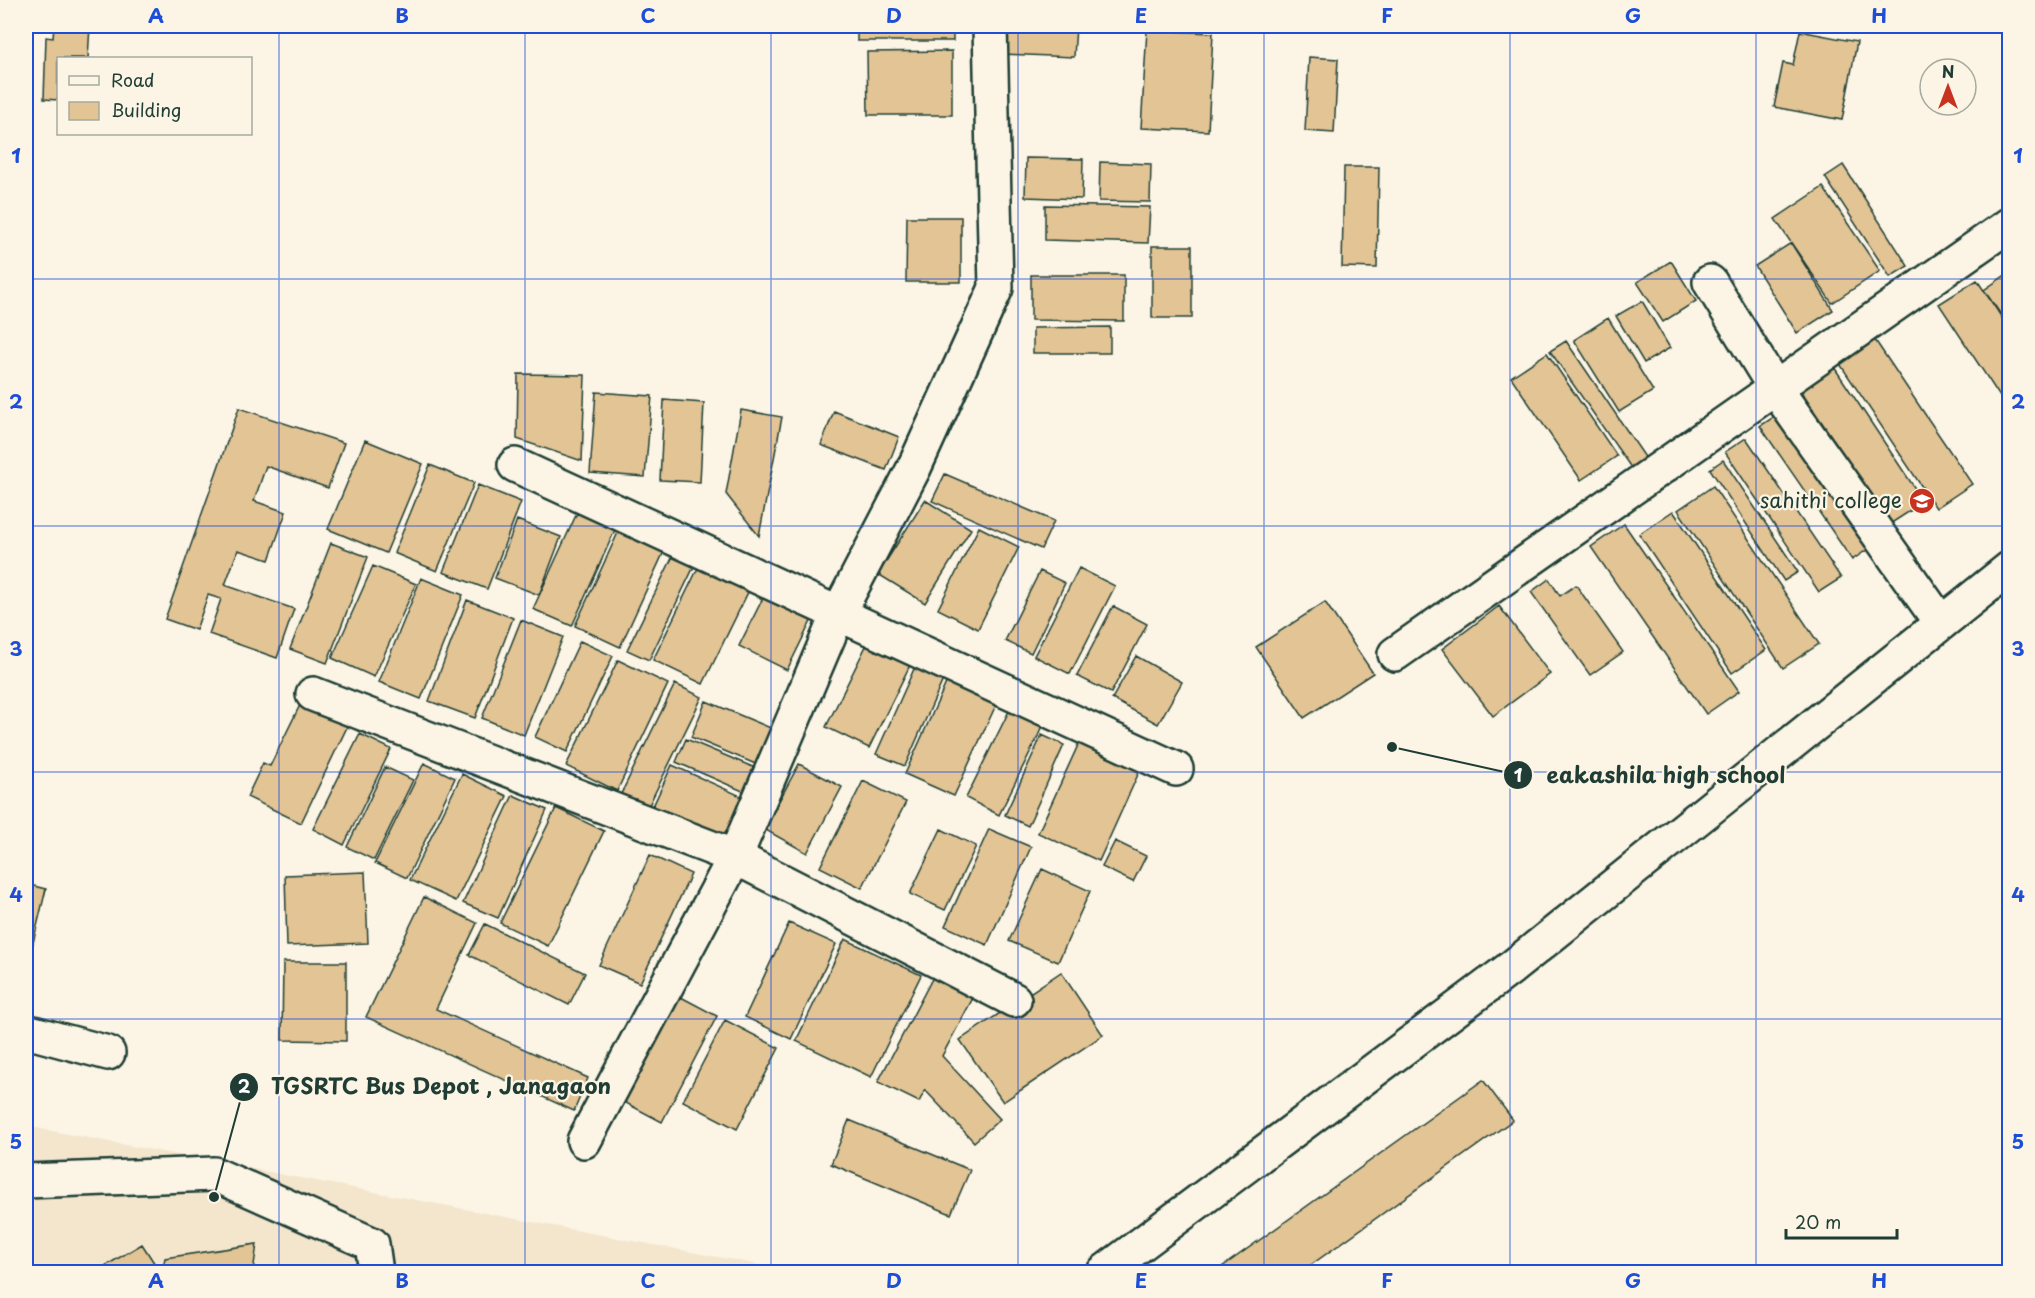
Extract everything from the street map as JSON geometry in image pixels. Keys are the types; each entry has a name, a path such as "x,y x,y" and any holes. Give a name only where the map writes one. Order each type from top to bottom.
{"street":[{"path":"584,1141 735,857 838,614 914,468 996,288 990,26"},
{"path":"1395,654 2010,224"},
{"path":"1710,282 1775,388 1941,623"},
{"path":"515,465 1176,769"},
{"path":"1104,1272 1511,968 2010,568"},
{"path":"312,694 735,857 1014,1000"},
{"path":"26,1031 108,1053"},
{"path":"26,1181 214,1174 372,1244 376,1272"}],"shaded area":[{"path":"26,1126 781,1269 778,1272 26,1272"}],"building":[{"path":"54,26 90,26 88,57 57,57 57,100 44,99 46,37 53,38"},
{"path":"857,26 953,26 953,41 857,41"},
{"path":"1004,26 1076,26 1074,57 1003,54"},
{"path":"1147,30 1213,33 1208,131 1141,128"},
{"path":"1800,31 1857,42 1842,120 1774,107 1783,63 1793,65"},
{"path":"952,51 952,115 868,115 867,52"},
{"path":"1309,57 1338,59 1334,133 1305,131"},
{"path":"1026,158 1083,159 1082,199 1025,197"},
{"path":"1100,162 1151,164 1150,202 1099,201"},
{"path":"1843,165 1908,266 1890,277 1825,177"},
{"path":"1344,167 1379,167 1377,268 1342,267"},
{"path":"1823,187 1880,271 1832,303 1775,219"},
{"path":"1045,205 1150,207 1148,243 1045,240"},
{"path":"907,217 961,217 961,282 906,282"},
{"path":"1791,243 1833,310 1797,333 1755,266"},
{"path":"1152,246 1192,246 1192,318 1152,318"},
{"path":"1671,261 1696,301 1663,322 1637,282"},
{"path":"2010,272 2010,328 1984,290"},
{"path":"1031,275 1124,275 1124,321 1031,320"},
{"path":"1977,280 2010,330 2010,412 1939,304"},
{"path":"1642,301 1670,348 1644,363 1616,316"},
{"path":"1608,318 1653,391 1619,412 1574,340"},
{"path":"1110,327 1110,353 1033,353 1033,328"},
{"path":"1875,340 1972,484 1936,508 1840,364"},
{"path":"1566,341 1649,463 1634,472 1550,351"},
{"path":"1547,353 1617,456 1581,480 1511,377"},
{"path":"1832,364 1924,502 1890,524 1798,387"},
{"path":"518,374 585,375 582,461 517,439"},
{"path":"596,392 652,396 645,477 590,473"},
{"path":"664,400 704,403 700,482 660,480"},
{"path":"239,408 344,443 328,488 266,466 254,501 286,512 269,560 238,550 225,585 294,609 277,658 209,634 221,599 208,595 196,630 165,619"},
{"path":"741,410 782,417 759,536 726,494"},
{"path":"834,411 899,437 886,470 821,445"},
{"path":"1780,413 1871,547 1852,560 1760,426"},
{"path":"1746,438 1841,578 1819,592 1725,452"},
{"path":"365,440 423,464 386,553 328,529"},
{"path":"1723,460 1798,572 1784,581 1710,469"},
{"path":"430,465 474,483 437,571 394,553"},
{"path":"945,474 1054,521 1041,549 932,501"},
{"path":"478,485 521,502 487,589 443,572"},
{"path":"1713,486 1819,644 1783,668 1678,510"},
{"path":"925,500 971,529 925,603 878,574"},
{"path":"1673,511 1766,650 1732,673 1639,534"},
{"path":"577,513 615,530 572,626 533,609"},
{"path":"517,520 561,537 539,595 495,578"},
{"path":"622,524 667,545 620,647 575,626"},
{"path":"1624,524 1739,691 1706,714 1591,547"},
{"path":"979,527 1019,547 978,629 938,609"},
{"path":"331,543 368,557 327,663 290,649"},
{"path":"678,546 699,556 649,660 627,650"},
{"path":"703,558 753,582 703,684 653,660"},
{"path":"373,566 416,584 374,677 332,658"},
{"path":"1079,568 1115,586 1070,674 1034,656"},
{"path":"1040,571 1065,583 1031,653 1005,641"},
{"path":"421,578 463,595 421,699 379,682"},
{"path":"1549,579 1560,596 1576,585 1623,652 1590,675 1531,592"},
{"path":"768,588 816,611 787,670 739,646"},
{"path":"467,600 513,618 475,718 429,701"},
{"path":"1325,602 1373,673 1304,718 1256,647"},
{"path":"1113,606 1147,624 1111,693 1077,676"},
{"path":"1499,606 1550,674 1493,716 1442,649"},
{"path":"521,620 563,637 524,735 482,718"},
{"path":"580,641 613,656 567,752 535,737"},
{"path":"868,642 911,663 869,748 826,727"},
{"path":"1136,656 1182,682 1158,724 1112,699"},
{"path":"618,660 668,684 617,791 566,766"},
{"path":"918,660 946,673 905,766 876,754"},
{"path":"952,670 1002,692 954,796 905,774"},
{"path":"675,684 702,697 648,807 621,794"},
{"path":"706,701 773,729 758,765 691,737"},
{"path":"301,703 348,725 301,823 247,797 263,763 270,766"},
{"path":"1012,705 1045,722 999,815 966,798"},
{"path":"1084,732 1145,759 1099,861 1038,833"},
{"path":"360,734 391,749 344,845 313,829"},
{"path":"1042,735 1064,745 1028,826 1005,815"},
{"path":"686,739 755,768 745,792 676,762"},
{"path":"424,763 455,778 407,878 375,863"},
{"path":"799,764 842,787 807,853 764,829"},
{"path":"672,765 743,797 720,847 649,815"},
{"path":"385,767 413,780 374,860 347,847"},
{"path":"462,774 507,796 456,901 410,880"},
{"path":"863,781 906,802 862,888 820,867"},
{"path":"513,795 547,810 498,918 463,903"},
{"path":"556,808 604,831 548,946 500,923"},
{"path":"941,829 976,846 945,910 910,894"},
{"path":"989,829 1031,847 987,945 945,926"},
{"path":"1115,841 1146,856 1133,882 1102,867"},
{"path":"650,855 691,874 640,983 599,965"},
{"path":"1042,869 1090,891 1058,962 1009,941"},
{"path":"365,872 368,943 287,946 285,875"},
{"path":"26,884 46,889 26,972"},
{"path":"424,897 477,923 436,1009 588,1078 574,1111 366,1017"},
{"path":"789,923 836,944 791,1039 745,1017"},
{"path":"485,924 585,973 569,1005 469,955"},
{"path":"845,939 921,975 871,1077 796,1041"},
{"path":"283,962 346,962 346,1041 282,1040"},
{"path":"1061,972 1103,1035 1003,1102 960,1040"},
{"path":"934,975 974,996 942,1056 1000,1119 974,1142 925,1090 919,1102 878,1082"},
{"path":"679,996 717,1016 662,1122 624,1102"},
{"path":"725,1020 779,1048 737,1129 683,1101"},
{"path":"1483,1080 1513,1120 1301,1272 1215,1272"},
{"path":"849,1120 970,1170 951,1214 831,1164"},
{"path":"142,1244 160,1272 95,1272"},
{"path":"257,1244 253,1272 162,1272 165,1258"}],"place":[{"name":"sahithi college","path":"1922,501"},
{"name":"eakashila high school","path":"1392,747"},
{"name":"TGSRTC Bus Depot , Janagaon","path":"214,1197"}]}
